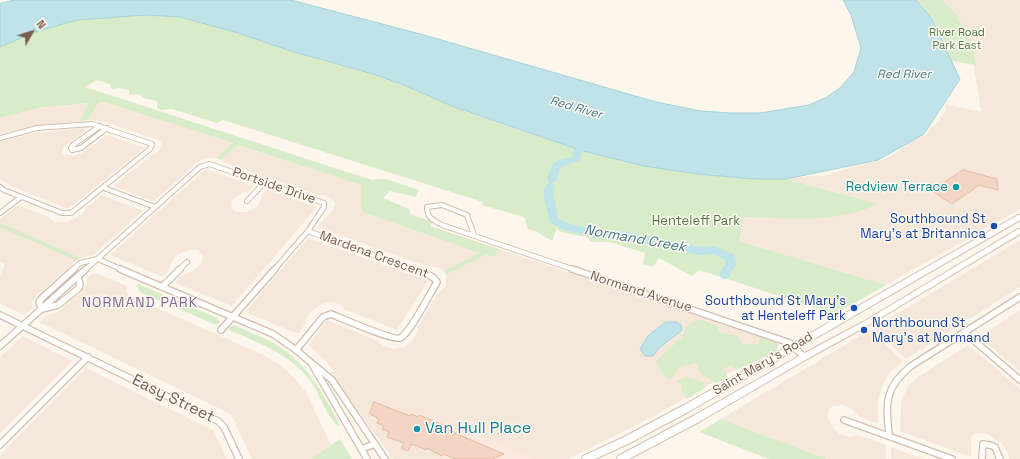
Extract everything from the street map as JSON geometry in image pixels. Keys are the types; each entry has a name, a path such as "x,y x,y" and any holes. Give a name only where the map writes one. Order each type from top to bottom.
{"main road":[{"name":"Saint Mary's Road","path":"586,459 627,440 687,408 1020,217"},
{"name":"Saint Mary's Road","path":"621,459 696,419 882,314 1020,231"}],"street":[{"path":"0,138 37,128 88,124 107,128 150,142 152,147 104,188 74,211 65,214 0,187"},
{"path":"100,126 73,145 71,148 72,150 81,148 107,128"},
{"name":"Portside Drive","path":"0,346 200,167 209,164 324,203 323,210 308,231 221,330"},
{"path":"247,201 265,182"},
{"path":"104,188 155,207"},
{"path":"0,213 21,197"},
{"name":"Normand Avenue","path":"474,235 467,215 442,204 433,204 427,207 426,213 430,219 442,225 746,327 790,344 804,357"},
{"name":"Mardena Crescent","path":"296,350 323,317 331,314 387,336 397,339 401,338 408,331 437,282 436,279 430,275 308,231"},
{"path":"78,276 80,285 62,304 53,308 42,309 39,302 42,298 80,263 98,259 273,334 310,361 335,384 385,459"},
{"path":"162,287 187,262"},
{"path":"889,435 887,399 892,386 899,377 912,366 1020,297"},
{"name":"Easy Street","path":"0,315 223,424 240,459"},
{"path":"964,332 1020,380"},
{"path":"0,445 88,357"},
{"path":"310,361 367,459"},
{"path":"844,420 952,459"},
{"path":"982,459 982,448 984,444 989,443 998,451 1000,459"},
{"path":"361,450 375,444"}],"shaded area":[{"path":"936,0 1020,0 1020,209 886,285 739,241 744,217 791,218 877,204 785,179 824,176 859,165 882,160 895,154 910,142 927,134 930,129 941,120 939,117 942,116 946,110 945,104 981,112 968,32"},
{"path":"99,102 113,104 233,143 216,158 206,158 195,163 154,201 113,186 149,157 159,151 162,142 157,138 149,137 102,121 88,120"},
{"path":"89,103 80,121 32,126 0,134 0,118 39,108"},
{"path":"82,128 86,130 63,148 63,154 73,156 82,153 107,135 145,148 68,209 11,186 0,179 0,142 30,134"},
{"path":"238,145 362,185 362,212 481,253 444,271 437,267 426,266 317,227 334,209 335,203 333,200 325,195 318,195 223,162 221,160"},
{"path":"206,169 254,186 231,201 232,209 237,212 247,212 255,208 260,202 262,194 266,190 317,207 232,306 175,283 180,277 194,270 201,264 203,256 198,250 188,250 177,255 172,261 168,272 163,277 110,255"},
{"path":"102,195 143,211 93,255 82,257 77,260 36,296 32,302 32,308 24,315 0,304 0,275 4,264 0,262 0,219 18,205 48,217 54,222 68,222 81,215 87,207"},
{"path":"308,238 428,281 397,330 346,310 341,305 333,302 324,303 315,308 308,315 306,323 298,334 245,312"},
{"path":"1020,240 1020,287 906,359 873,328"},
{"path":"499,249 781,344 652,417 568,459 532,459 459,426 442,459 393,459 330,372 335,372 309,345 327,320 378,341 384,346 393,349 404,347 412,341 417,334 418,327 437,295 446,286 446,275 486,255 494,257"},
{"path":"96,273 127,286 126,292 130,296 261,354 279,364 306,392 331,445 311,459 252,459 231,414 39,322 47,315 56,313 62,309 83,290 87,284 87,279 92,274"},
{"path":"1020,310 1020,371 979,337"},
{"path":"870,330 903,361 890,372 882,386 878,402 878,423 859,417 852,409 843,405 833,406 829,409 827,418 834,429 840,434 850,437 858,435 886,445 886,459 827,459 721,419"},
{"path":"23,336 73,361 0,433 0,357"},
{"path":"968,345 1020,389 1020,459 1009,459 1008,453 1001,443 987,434 974,434 971,437 971,457 900,431 901,402 908,386 918,377"},
{"path":"86,368 213,430 227,459 0,459 0,455"},
{"path":"459,425 532,459 442,459"},
{"path":"891,447 907,453 924,459 891,459"}],"green space":[{"name":"River Road Park East","path":"917,0 942,0 960,18 955,17 969,32 976,65 952,61 932,17"},
{"name":"Henteleff Park","path":"167,14 238,33 316,59 373,74 399,83 461,110 465,110 483,118 583,151 674,171 755,179 785,179 878,204 846,215 829,217 795,219 744,217 739,241 886,285 835,314 699,270 692,276 659,258 653,267 643,264 645,253 610,242 592,242 586,237 560,232 556,225 554,224 557,228 552,241 537,232 528,229 524,217 482,205 483,202 223,120 217,123 172,109 161,110 157,108 157,101 144,98 139,94 129,95 129,90 119,88 113,89 110,87 111,85 97,80 85,87 375,181 374,179 386,179 419,190 416,197 390,191 383,198 409,209 410,214 427,220 432,215 436,219 430,226 499,249 494,257 486,255 446,275 444,271 480,253 362,212 361,185 238,145 221,160 216,158 233,143 108,103 99,102 88,120 80,121 88,103 39,108 0,118 0,43 69,20 103,15"},
{"path":"0,223 78,257 82,257 77,260 73,259 0,227"},
{"path":"138,284 217,318 220,322 216,325 140,292 137,286"},
{"path":"698,319 716,325 719,332 737,336 742,344 758,344 760,335 778,341 777,351 737,370 731,365 725,368 727,378 716,383 700,373 696,363 679,367 670,380 662,373 656,361 682,337 687,326"},
{"path":"234,325 273,343 285,350 295,359 304,368 320,390 340,425 338,426 330,416 311,382 303,372 274,350 229,330 229,327"},
{"path":"686,377 704,382 705,388 687,399 682,392 682,385 676,381"},
{"path":"721,419 827,459 769,459 699,432"},
{"path":"340,439 352,459 311,459"}],"water":[{"name":"Red River","path":"14,0 291,0 424,35 656,102 701,111 760,113 809,105 827,97 841,87 854,72 861,48 851,15 843,0 916,0 931,17 960,79 924,134 878,160 786,179 755,179 697,174 644,166 583,151 465,110 461,110 399,83 373,74 294,52 238,33 180,17 146,15 77,20 35,32 0,47 0,4"},
{"path":"666,322 677,322 681,325 682,330 659,348 653,356 645,356 640,349 648,336"}],"building":[{"name":"Redview Terrace","path":"963,170 997,179 998,190 979,185 952,204 932,191"},
{"name":"Van Hull Place","path":"374,402 410,416 411,414 418,417 419,415 450,428 449,430 457,434 504,454 492,459 455,459 443,454 442,456 427,448 426,450 412,444 408,451 401,448 404,443 387,437 389,432 382,429 384,426 377,423 379,419 370,414"}],"waterway":[{"name":"Normand Creek","path":"552,180 555,167 562,162 577,159 576,152 581,150"},
{"name":"Normand Creek","path":"550,186 548,192 553,220 568,227 597,234 628,236 700,251 714,250 730,257 732,265 726,270 725,275"}],"place":[{"name":"Redview Terrace","path":"956,187"},
{"name":"Southbound St Mary's at Britannica","path":"994,226"},
{"name":"Southbound St Mary's at Henteleff Park","path":"854,308"},
{"name":"Northbound St Mary's at Normand","path":"864,330"},
{"name":"Van Hull Place","path":"417,429"}],"district":[{"name":"NORMAND PARK","path":"140,303"}]}
